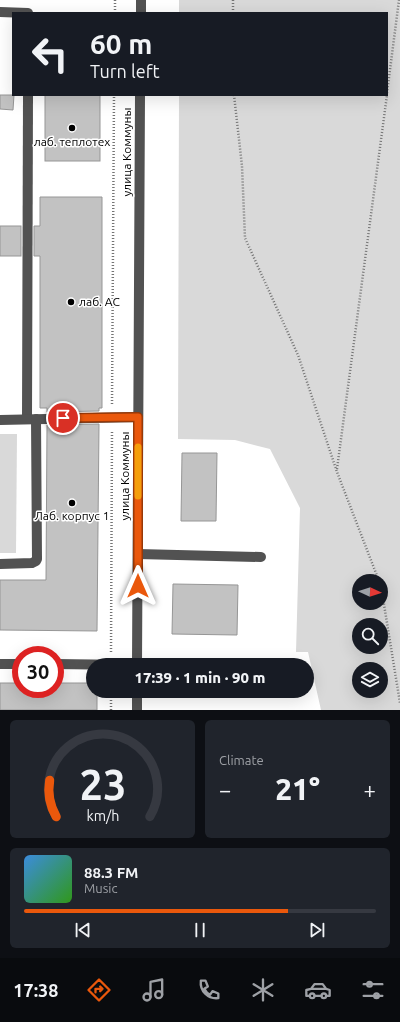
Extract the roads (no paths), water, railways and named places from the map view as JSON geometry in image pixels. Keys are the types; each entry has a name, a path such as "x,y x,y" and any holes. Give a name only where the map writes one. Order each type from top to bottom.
{"street":[{"path":"141,0 141,12"},
{"path":"0,12 12,12"},
{"path":"0,564 32,563 37,559 31,419 28,96"},
{"name":"улица Коммуны","path":"137,658 140,96"},
{"path":"0,420 138,417"},
{"path":"138,554 261,557"},
{"path":"0,664 12,664"},
{"path":"64,664 86,664"},
{"path":"137,698 137,710"}],"place":[{"name":"лаб. теплотех","path":"72,128"},
{"name":"лаб. АС","path":"71,302"},
{"name":"Лаб. корпус 1","path":"72,503"}]}
